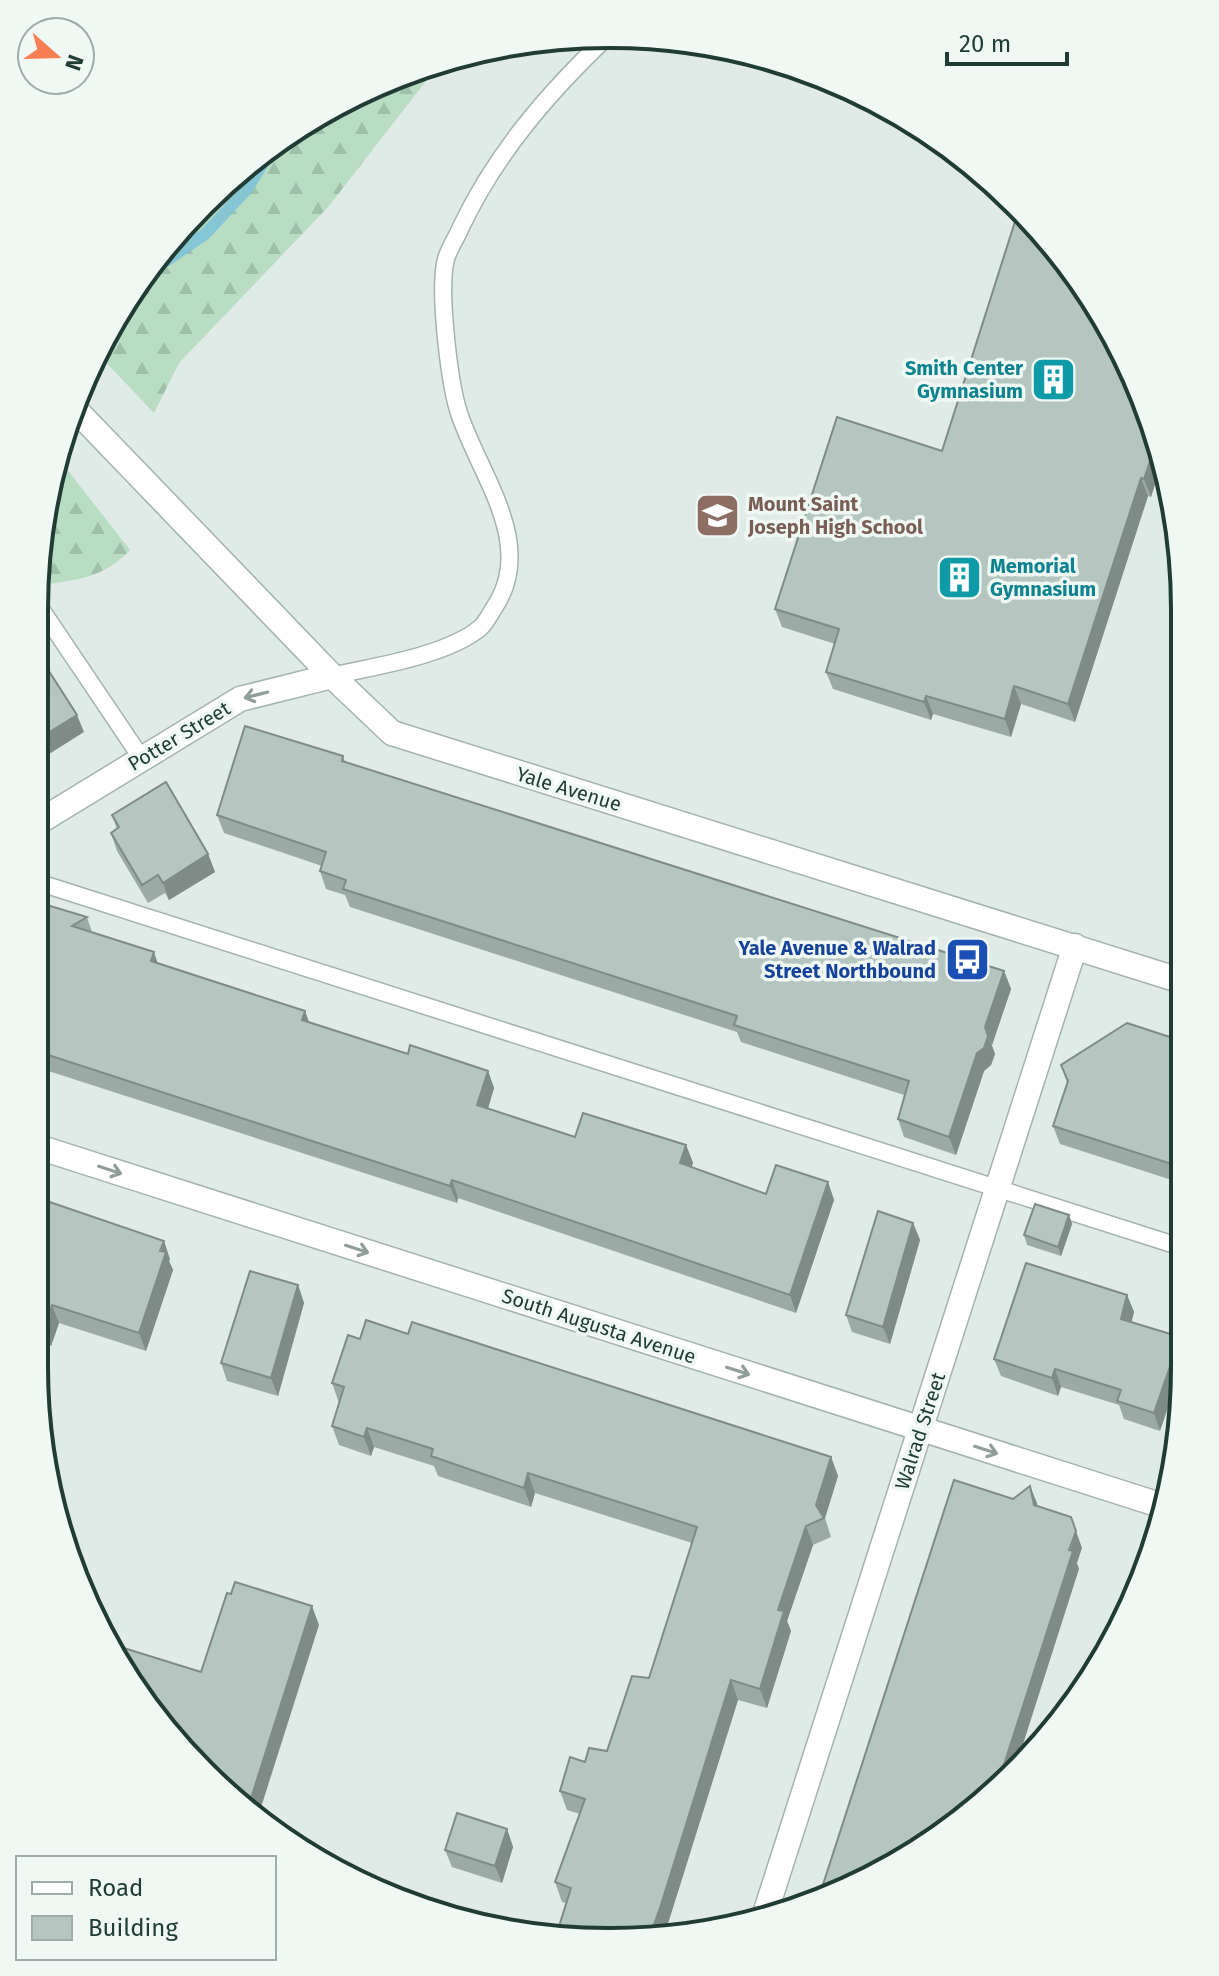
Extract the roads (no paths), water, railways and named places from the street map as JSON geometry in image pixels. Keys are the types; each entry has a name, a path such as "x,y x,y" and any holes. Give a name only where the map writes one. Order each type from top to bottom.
{"street":[{"name":"Yale Avenue","path":"83,417 332,676 392,733 1171,977"},
{"name":"Potter Street","path":"48,816 240,699 332,676"},
{"name":"Walrad Street","path":"768,1905 1075,946"},
{"name":"South Augusta Avenue","path":"48,1150 1154,1503"}],"lane":[{"path":"332,676 433,653 481,627 503,595 510,564 503,512 458,409 444,322 446,260 477,194 515,136 570,72 595,48"},
{"path":"48,619 142,759"},
{"path":"48,886 1171,1244"}],"waterway":[{"path":"174,255 205,234 247,189 257,173"}],"place":[{"name":"Smith Center Gymnasium","path":"1054,379"},
{"name":"Mount Saint Joseph High School","path":"717,516"},
{"name":"Memorial Gymnasium","path":"959,578"},
{"name":"Yale Avenue & Walrad Street Northbound","path":"967,960"}]}
